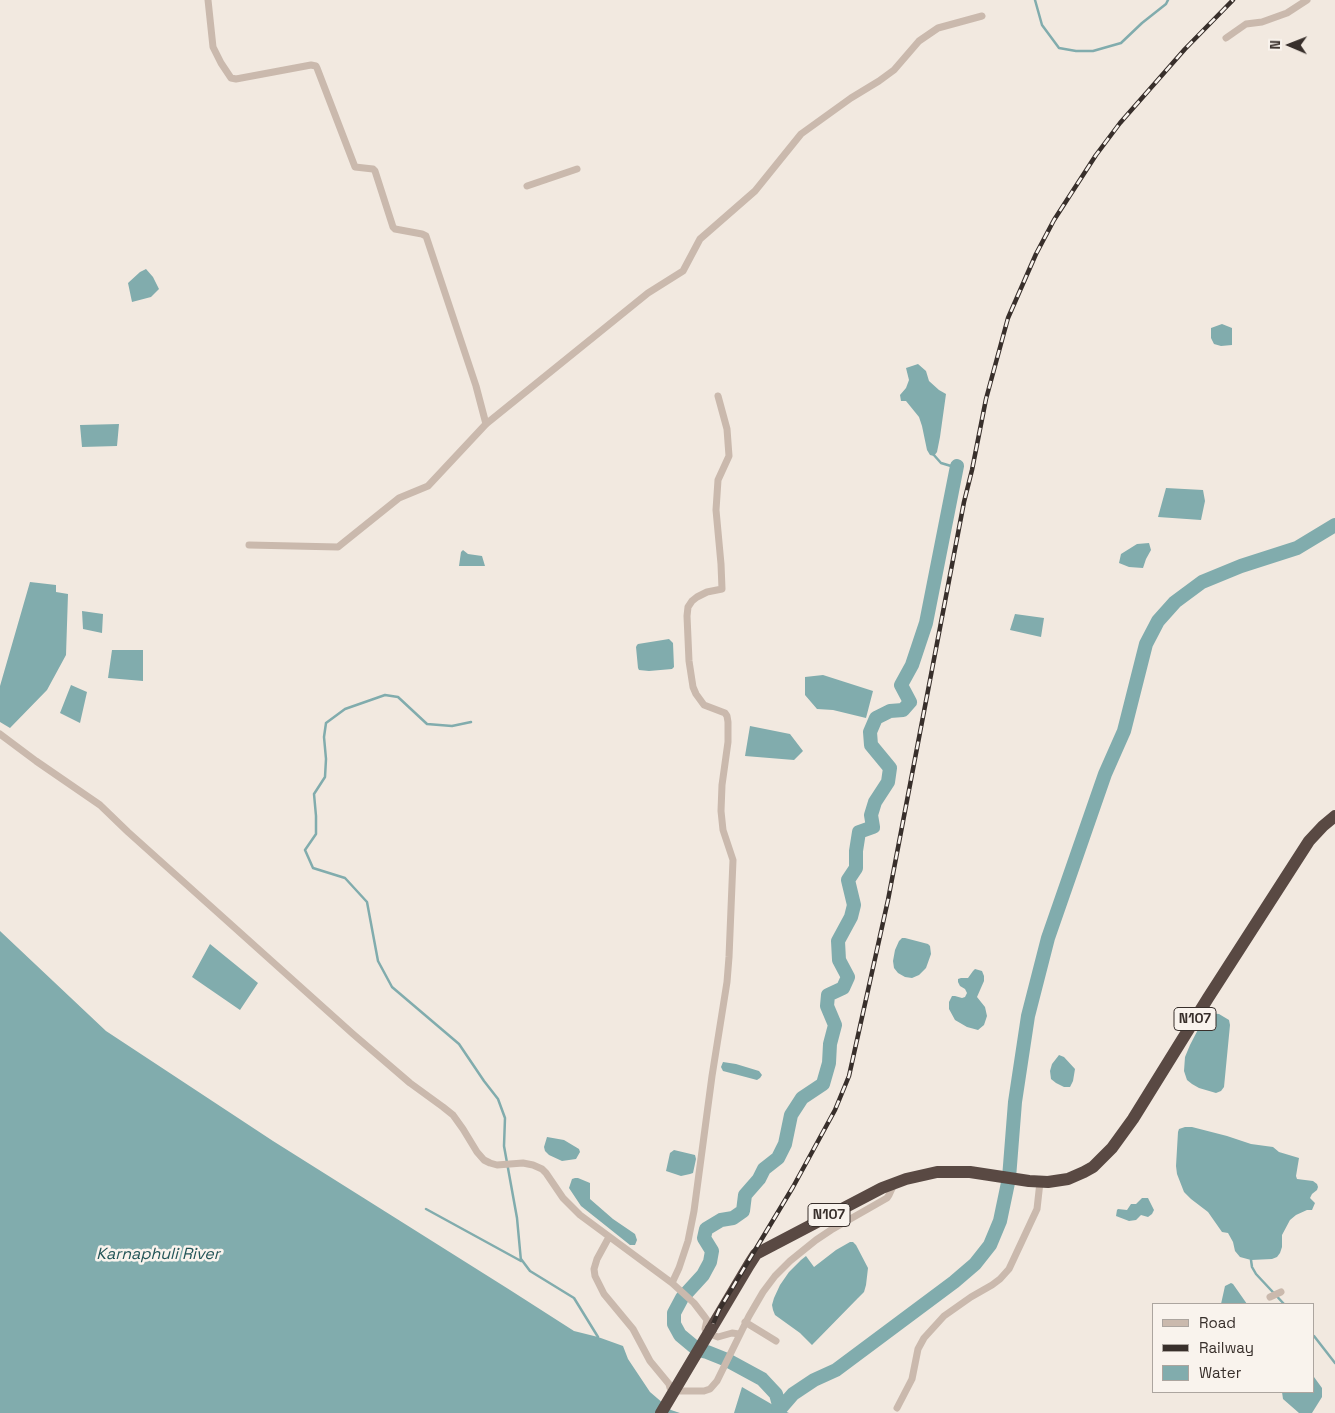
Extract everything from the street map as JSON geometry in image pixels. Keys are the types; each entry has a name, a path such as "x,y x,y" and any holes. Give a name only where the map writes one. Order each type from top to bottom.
{"highway":[{"name":"N107","path":"661,1413 756,1254 894,1183 937,1172 958,1171 1035,1181 1057,1181 1076,1176 1093,1167 1112,1148 1133,1119 1300,854 1316,833 1335,816"}],"street":[{"path":"208,0 213,47 231,78 236,79 312,65 316,66 355,167 373,169 375,171 393,227 426,236 476,386 486,424"},
{"path":"1226,38 1246,24 1262,22 1287,13 1307,0"},
{"path":"248,545 338,547 399,498 428,486 486,424 648,293 683,271 700,239 755,191 801,134 851,98 880,81 894,70 919,41 938,28 982,16"},
{"path":"527,186 577,169"},
{"path":"672,1283 688,1241 694,1211 729,957 733,860 722,830 721,811 722,785 728,742 728,722 725,713 704,705 693,687 687,616 688,607 697,597 707,592 722,589 716,510 718,480 730,456 727,429 718,396"},
{"path":"0,734 100,805 353,1034 410,1083 452,1115 477,1152 490,1163 497,1165 523,1163 542,1169 563,1198 576,1212 680,1289 704,1316 706,1320 705,1329 710,1334 718,1337 729,1333 739,1334"},
{"path":"897,1408 912,1379 918,1349 924,1338 944,1316 992,1285 1009,1269 1037,1209 1035,1181"},
{"path":"609,1237 594,1264 595,1276 609,1302 633,1329 650,1361 669,1384 670,1388 676,1391 704,1391 714,1386 745,1322 769,1282 803,1250 831,1230 887,1198 894,1183"},
{"path":"1270,1297 1281,1292"},
{"path":"745,1322 776,1341"}],"water":[{"path":"146,269 153,277 159,289 151,297 132,302 128,283"},
{"path":"1222,324 1232,328 1232,345 1221,346 1214,344 1211,338 1211,328"},
{"path":"918,364 926,371 929,381 946,394 940,437 937,452 934,456 930,455 927,450 919,417 906,401 901,401 900,395 906,388 909,380 906,368"},
{"path":"119,424 117,446 82,447 80,425"},
{"path":"1166,488 1203,490 1205,501 1201,520 1158,517"},
{"path":"1149,543 1151,550 1143,568 1129,567 1119,563 1121,554 1137,544"},
{"path":"463,550 468,554 482,556 485,566 459,566"},
{"path":"30,582 56,585 56,592 68,594 66,655 47,690 10,728 0,722 0,686"},
{"path":"82,611 103,614 102,633 83,629"},
{"path":"1015,614 1044,618 1041,637 1010,630"},
{"path":"669,639 673,643 674,667 672,669 649,671 639,670 637,645"},
{"path":"112,650 143,650 143,681 108,678"},
{"path":"823,675 873,691 866,718 833,710 817,709 805,695 805,677"},
{"path":"71,685 87,692 80,723 60,713"},
{"path":"750,726 790,734 803,751 794,760 745,756"},
{"name":"Karnaphuli River","path":"0,931 106,1031 273,1141 574,1331 623,1346 628,1359 650,1392 671,1410 680,1413 0,1413"},
{"path":"902,938 930,946 931,954 926,968 919,975 912,978 905,977 894,968 895,950"},
{"path":"210,944 258,983 240,1010 192,977"},
{"path":"975,969 982,971 984,976 984,981 977,997 985,1007 987,1016 984,1025 978,1030 967,1027 955,1020 949,1009 949,1002 952,996 962,998 967,993 960,986 958,979 968,978"},
{"path":"1210,1013 1219,1014 1229,1020 1230,1025 1224,1087 1216,1093 1192,1084 1187,1080 1184,1071 1185,1057 1190,1045 1205,1016"},
{"path":"1059,1055 1064,1057 1075,1069 1070,1087 1064,1087 1051,1079 1050,1071 1052,1064"},
{"path":"723,1062 759,1071 762,1075 757,1080 723,1071 721,1067"},
{"path":"1185,1127 1227,1136 1251,1144 1273,1147 1279,1152 1299,1158 1297,1179 1313,1181 1317,1184 1317,1190 1310,1198 1315,1203 1312,1210 1296,1215 1290,1220 1282,1235 1282,1247 1277,1257 1251,1260 1240,1257 1235,1251 1228,1233 1222,1232 1208,1212 1184,1192 1176,1166 1178,1132 1179,1129"},
{"path":"547,1137 564,1140 579,1149 580,1152 576,1159 562,1161 549,1155 544,1147"},
{"path":"674,1150 695,1155 693,1173 681,1176 666,1171 670,1153"},
{"path":"575,1178 590,1183 590,1199 613,1219 635,1234 637,1240 635,1245 630,1245 581,1206 569,1188 572,1179"},
{"path":"1142,1198 1148,1198 1154,1210 1148,1217 1141,1215 1136,1220 1129,1221 1116,1216 1118,1209 1127,1210 1131,1204 1136,1204"},
{"path":"850,1242 856,1245 868,1268 864,1292 812,1345 800,1333 775,1315 772,1305 774,1298 789,1272 806,1256 814,1267"},
{"path":"1233,1284 1246,1303 1221,1303 1225,1286"},
{"path":"1315,1378 1322,1388 1322,1397 1312,1413 1299,1413 1283,1399 1282,1393 1315,1393"},
{"path":"742,1387 780,1409 789,1413 734,1413"}],"waterway":[{"path":"1035,0 1042,25 1059,48 1076,51 1093,51 1121,43 1166,4 1168,0"},
{"path":"933,454 941,463 957,466"},
{"path":"780,1409 776,1394 762,1379 727,1360 698,1350 680,1335 674,1324 674,1313 682,1298 703,1275 710,1262 712,1251 704,1238 706,1229 721,1220 733,1218 743,1211 745,1195 759,1179 764,1169 778,1158 785,1144 791,1115 802,1098 823,1084 829,1063 830,1044 835,1025 827,1006 828,995 843,988 848,977 839,960 838,941 851,917 854,905 848,880 856,868 859,832 873,827 871,815 875,802 888,782 890,768 871,745 870,732 876,718 890,711 903,710 910,702 901,685 912,665 926,623 957,466"},
{"path":"778,1413 793,1394 814,1380 836,1370 954,1282 975,1264 990,1245 1000,1221 1009,1178 1015,1102 1028,1016 1048,938 1105,774 1124,731 1146,644 1158,621 1175,602 1202,582 1241,566 1297,548 1335,525"},
{"path":"471,722 452,726 427,724 398,697 385,695 345,709 326,723 324,737 325,777 314,794 316,834 305,850 313,868 345,878 367,902 378,961 392,987 459,1044 498,1099 505,1118 504,1146 517,1218 521,1261 521,1259 530,1271 574,1298 598,1337 597,1339"},
{"path":"426,1209 521,1261"},
{"path":"1251,1260 1256,1274 1283,1303"},
{"path":"1315,1337 1335,1363"}],"railway":[{"path":"661,1413 711,1329 719,1310 793,1187 835,1110 849,1076 888,900 964,502 986,399 1008,318 1036,254 1054,220 1096,155 1120,123 1185,49 1233,0"}]}
